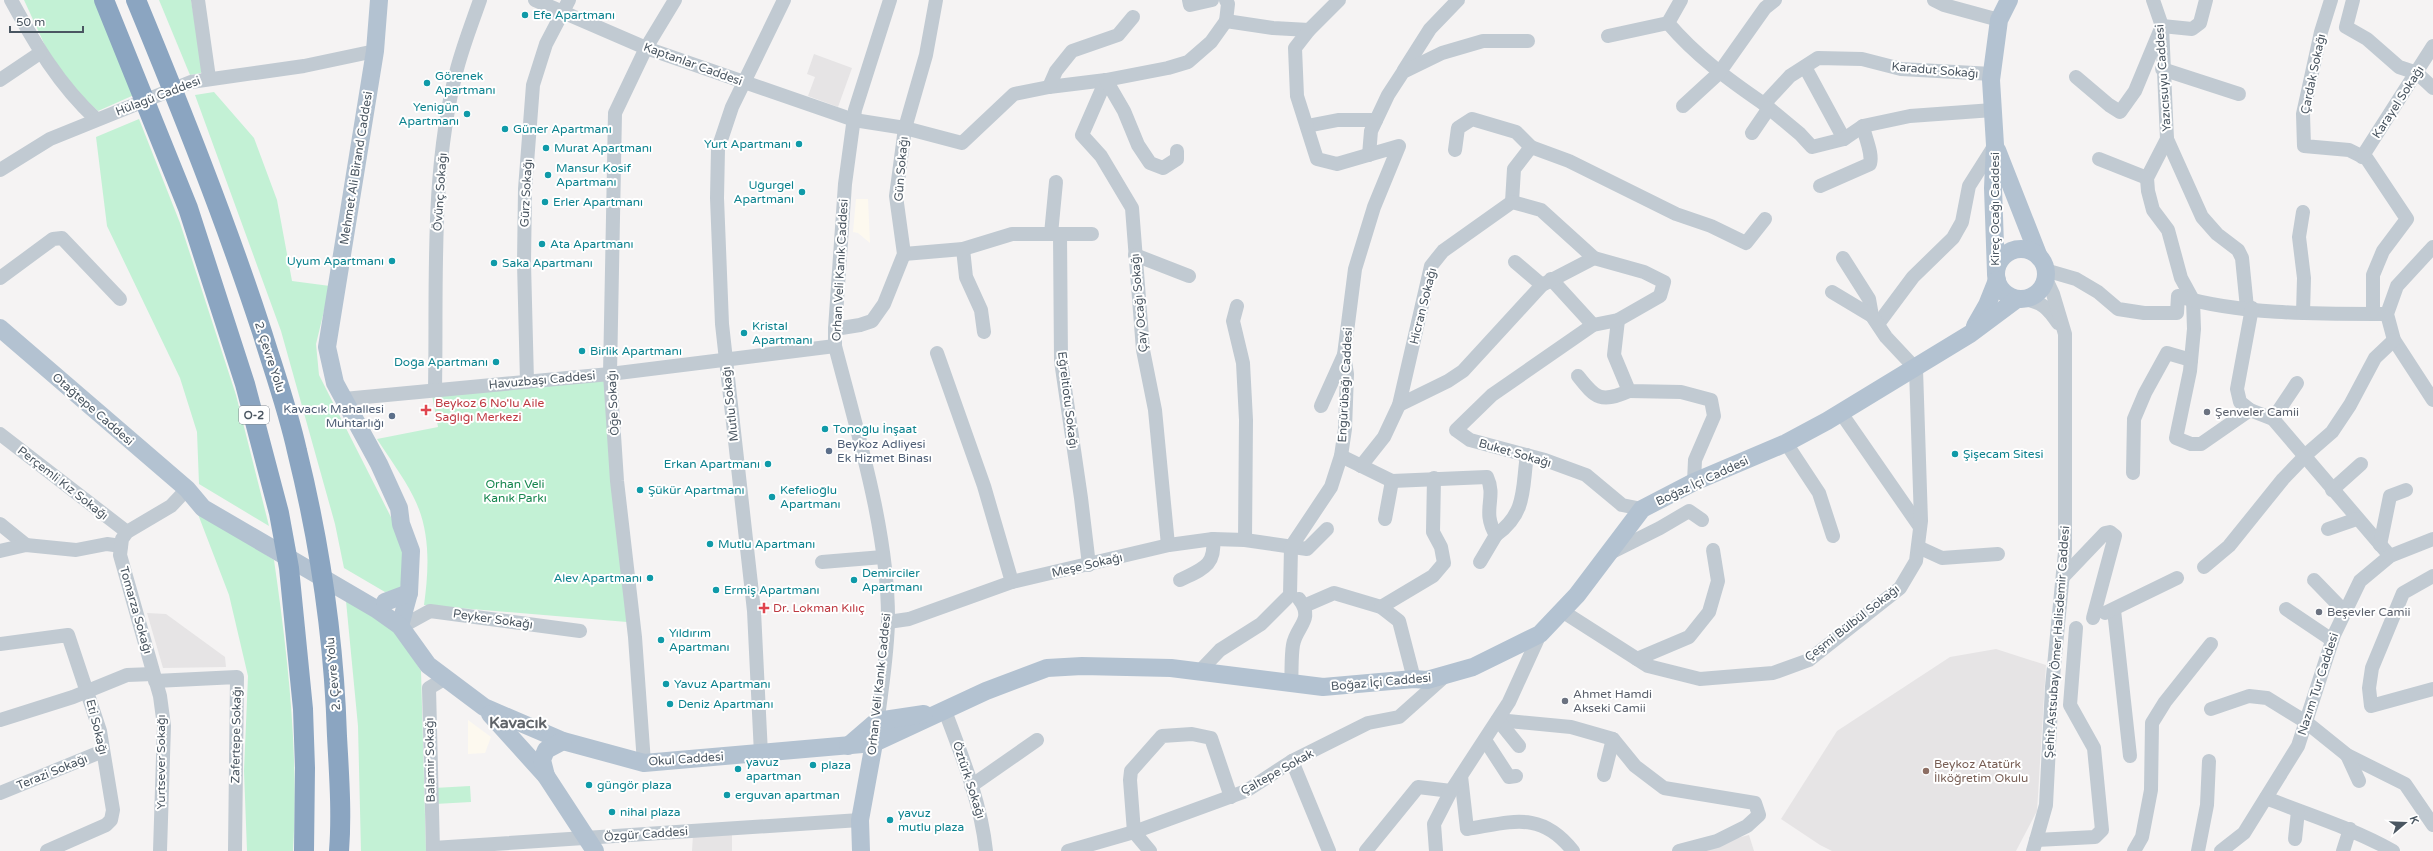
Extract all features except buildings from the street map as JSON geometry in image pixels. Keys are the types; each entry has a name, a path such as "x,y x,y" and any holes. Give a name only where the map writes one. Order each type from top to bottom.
{"highway":[{"name":"O-2","path":"104,0 188,208 245,384 279,513 288,568 303,709 305,768 304,851"},
{"name":"2. Çevre Yolu","path":"136,0 233,243 281,393 297,450 312,519 324,590 333,664 338,753 339,851"}],"main road":[{"name":"Mehmet Ali Birand Caddesi","path":"379,0 375,51 327,347 335,383 379,464 399,508 401,524 411,551 406,618"},
{"name":"Kireç Ocağı Caddesi","path":"1996,276 1993,188 1995,145 1992,74 1999,20 2009,0"},
{"name":"Kireç Ocağı Caddesi","path":"1995,145 2043,268"},
{"path":"1970,334 1982,317 1996,276 1998,265 2008,252 2025,250 2043,268 2043,284 2036,294 2020,299 2004,292 1996,276"},
{"name":"Boğaz İçi Caddesi","path":"874,743 986,691 1047,668 1082,666 1171,668 1323,687 1414,679 1427,680 1473,667 1540,634 1562,611 1642,509 1694,482 1786,443 1842,413 1916,369 2020,299"},
{"name":"Otağtepe Caddesi","path":"0,328 187,489 206,503 379,602"},
{"name":"Mehmet Ali Birand Caddesi","path":"399,508 410,519 417,533 421,561 421,585 406,618"},
{"path":"379,602 409,592"},
{"path":"379,602 406,618 437,661 444,679"},
{"name":"Okul Caddesi","path":"444,679 484,707 563,741 644,763 874,743"},
{"path":"484,707 546,776 591,844"},
{"path":"848,746 878,721 945,711"},
{"path":"546,776 542,760 546,750 563,741"},
{"name":"Orhan Veli Kanık Caddesi","path":"861,851 860,820 874,743"}],"street":[{"path":"11,0 40,53 74,99 96,119"},
{"path":"198,0 209,78"},
{"name":"Övünç Sokağı","path":"435,389 438,201 445,132 457,69 480,0"},
{"name":"Kaptanlar Caddesi","path":"535,0 566,5 646,48 743,83 854,120 906,128 962,143 1014,94 1049,87"},
{"name":"Öḡe Sokağı","path":"644,763 635,637 617,481 610,374 615,113 646,48 675,0"},
{"name":"Mutlu Sokağı","path":"761,754 754,611 725,360 718,235 718,149 732,107 784,0"},
{"name":"Orhan Veli Kanık Caddesi","path":"874,743 878,721 888,622 883,558 866,466 835,346 835,329 846,184 854,120 890,0"},
{"name":"Gün Sokağı","path":"835,329 860,325 872,321 884,304 904,254 896,196 906,128 926,55 936,0"},
{"path":"1189,0 1190,5 1212,0"},
{"path":"1049,87 1106,80 1168,68 1188,62 1210,42 1226,21 1228,4 1226,0"},
{"name":"Engürübağı Caddesi","path":"1291,547 1331,487 1341,456 1345,429 1347,374 1344,355 1355,269 1374,207 1399,146 1337,164 1317,159 1297,96 1295,48 1309,30 1339,0"},
{"path":"1369,155 1371,131 1388,95 1430,29 1458,0"},
{"path":"1608,36 1668,23 1681,0"},
{"path":"1683,106 1719,73 1765,8 1775,0"},
{"path":"1934,0 1944,6 1999,20"},
{"name":"Yazıcısuyu Caddesi","path":"2147,178 2167,139 2162,69 2162,26 2154,0"},
{"path":"2076,77 2109,105 2120,112 2135,91 2162,26 2192,29 2200,23 2206,0"},
{"name":"Çardak Sokağı","path":"2331,0 2321,32 2303,114 2304,146 2349,150 2367,159 2407,218 2382,251 2372,275 2380,314"},
{"path":"2353,0 2346,27 2367,39 2399,67 2417,73 2433,88"},
{"name":"Gürz Sokağı","path":"527,382 524,271 524,189 534,85 546,44 566,5"},
{"path":"1049,87 1056,71 1072,51 1118,35 1133,17"},
{"path":"1226,21 1273,28 1309,30"},
{"path":"1668,23 1688,47 1719,73 1767,106 1800,134 1812,147 1844,139 1863,126 1910,116 1993,110"},
{"path":"1403,72 1442,53 1483,41 1528,40"},
{"name":"Karayel Sokağı","path":"2362,157 2433,46"},
{"name":"Hülagü Caddesi","path":"0,170 50,139 96,119 191,82 209,78 304,66 375,51"},
{"path":"0,80 40,53"},
{"name":"Karadut Sokağı","path":"1752,133 1767,106 1790,76 1818,58 1862,59 1900,69 1992,74"},
{"path":"1804,67 1844,139"},
{"path":"2162,69 2240,94"},
{"path":"1106,80 1124,111 1138,145 1150,163 1163,168 1171,164 1176,159 1177,151"},
{"name":"Çay Ocağı Sokağı","path":"1106,80 1082,135 1101,156 1132,208 1143,350 1155,410 1168,545"},
{"path":"1455,150 1458,128 1472,119 1516,132 1531,147 1569,161 1676,214 1711,226 1746,243 1765,218"},
{"path":"1307,126 1338,120 1376,120"},
{"path":"1820,186 1870,164 1872,157 1865,140 1863,126"},
{"path":"2167,139 2202,217 2217,234 2238,250 2242,258 2250,308 2237,389 2240,402 2250,410 2273,418 2332,490 2390,556"},
{"path":"1875,320 1913,277 1953,238 1962,222 1969,186 1995,145"},
{"path":"1399,405 1448,381 1463,371 1546,282 1594,258 1541,210 1512,202 1514,169 1531,147"},
{"path":"2099,159 2147,178 2148,191 2153,210 2168,230 2181,278 2193,300 2194,329 2191,360 2176,438 2192,444 2200,444 2250,410"},
{"name":"Eğreltiotu Sokağı","path":"1056,182 1055,234 1061,361 1089,565"},
{"name":"Hicran Sokağı","path":"1361,466 1384,437 1399,405 1431,266 1443,251 1512,202"},
{"path":"2303,312 2304,278 2299,237 2304,212"},
{"path":"904,254 963,249 1012,234 1092,234"},
{"path":"0,278 53,239 62,238 120,299"},
{"path":"963,249 966,277 981,310 984,332"},
{"path":"2380,314 2397,286 2432,251"},
{"path":"1135,255 1189,276"},
{"name":"Buket Sokağı","path":"1594,258 1644,272 1664,282 1660,296 1618,320 1593,325 1492,395 1456,430 1470,440 1527,455 1586,475 1622,505 1642,509"},
{"path":"1843,258 1869,299 1875,320 1886,337 1916,369"},
{"path":"1515,262 1546,282 1593,325"},
{"path":"2043,268 2076,279 2098,292 2118,309 2144,313 2177,313 2178,296 2193,300 2250,308 2303,312 2380,314"},
{"name":"Şehit Astsubay Ömer Halisdemir Caddesi","path":"2034,846 2046,805 2052,687 2065,552 2065,334 2053,294 2043,268"},
{"path":"1832,292 1875,320"},
{"path":"2020,299 2040,302 2049,310 2065,334"},
{"path":"1237,306 1233,321 1243,363 1246,420 1245,540"},
{"path":"2380,314 2394,340 2433,400"},
{"path":"1618,320 1614,355 1629,391"},
{"path":"2204,567 2229,546 2305,456 2332,432 2350,405 2376,358 2394,340"},
{"name":"Havuzbaşı Caddesi","path":"344,398 610,374 835,346"},
{"path":"937,353 984,486 1012,582"},
{"path":"2132,473 2134,419 2150,382 2167,353 2191,360"},
{"path":"1321,406 1344,355"},
{"name":"Çeşmi Bülbül Sokağı","path":"1562,611 1648,666 1700,679 1772,673 1809,660 1900,588 1916,561 1921,521 1916,369"},
{"path":"1578,376 1591,392 1601,399 1613,398 1629,391 1681,392 1711,400 1714,416 1696,460 1694,482"},
{"path":"2273,418 2297,383"},
{"path":"1842,413 1920,527"},
{"name":"Perçemli Kız Sokağı","path":"0,434 127,532"},
{"path":"1786,443 1819,493 1833,536"},
{"path":"1480,562 1496,535 1506,528 1520,509 1527,455"},
{"path":"1341,456 1392,481 1434,478 1487,477 1491,485 1489,524 1496,535"},
{"path":"2332,490 2361,464"},
{"path":"1381,607 1433,576 1444,562 1441,547 1433,532 1434,478"},
{"path":"1385,519 1392,481"},
{"path":"127,532 171,506 187,489"},
{"path":"2380,545 2390,496 2406,490"},
{"path":"1608,554 1660,528 1689,510 1702,520"},
{"path":"2328,529 2357,519"},
{"path":"0,524 26,545"},
{"name":"Meşe Sokağı","path":"888,622 909,619 1012,582 1089,565 1168,545 1213,539 1245,540 1308,549 1327,529"},
{"name":"Tomarza Sokağı","path":"127,532 121,546 120,555 154,677"},
{"path":"2063,577 2105,533 2110,532 2115,536 2093,618"},
{"path":"1180,580 1210,563 1214,551 1213,539"},
{"name":"Nazım Tur Caddesi","path":"2221,851 2244,833 2298,746 2332,640 2360,581 2390,556 2433,539"},
{"path":"0,551 26,545 76,550 107,544 121,546"},
{"path":"1199,672 1220,650 1261,624 1290,595 1291,547"},
{"path":"1918,548 1942,558 1998,554"},
{"path":"1637,659 1689,637 1709,612 1718,581 1713,550"},
{"path":"822,562 883,558"},
{"path":"2433,576 2403,592 2372,668 2369,688 2370,706 2433,689"},
{"path":"2076,628 2093,618 2114,610 2177,578"},
{"path":"2314,580 2345,612"},
{"path":"1304,606 1334,593 1381,607 1399,621 1414,679"},
{"path":"1290,595 1299,599 1304,606 1306,617 1293,643 1291,683"},
{"path":"2286,609 2332,640"},
{"path":"2114,610 2130,756"},
{"name":"Peyker Sokağı","path":"406,618 430,611 580,630"},
{"path":"2059,614 2076,628"},
{"path":"2034,846 2095,837 2102,830 2094,748 2070,705 2076,628"},
{"path":"1436,851 1434,824 1451,791 1509,702 1540,634"},
{"name":"Eti Sokağı","path":"0,644 68,635 100,731 113,810 111,820 106,826 47,851"},
{"path":"2134,851 2142,837 2152,790 2152,723 2165,702 2211,644"},
{"name":"Çaltepe Sokak","path":"1068,851 1089,848 1246,791 1292,761 1368,723 1399,717 1447,674"},
{"path":"0,720 73,697 87,689 128,675 154,677"},
{"name":"Yurtsever Sokağı","path":"154,677 160,696 164,726 160,851"},
{"name":"Zafertepe Sokağı","path":"154,677 237,677 236,851"},
{"name":"Balamir Sokağı","path":"433,849 429,688 444,679"},
{"path":"2211,709 2250,696 2267,698 2306,722 2347,755 2405,784 2433,825"},
{"name":"Öztürk Sokağı","path":"945,711 983,826 986,851"},
{"path":"1498,720 1571,727 1613,739 1635,766 1664,788 1756,803 1758,815 1747,826 1717,841 1679,851"},
{"path":"1498,720 1519,746"},
{"path":"1150,851 1134,832 1130,804 1131,771 1162,736 1192,734 1210,738 1231,797"},
{"path":"1604,776 1613,739"},
{"path":"971,786 1037,740"},
{"path":"1485,740 1509,776 1516,776"},
{"name":"Terazi Sokağı","path":"0,793 103,751"},
{"path":"2347,755 2359,781"},
{"path":"1292,761 1329,851"},
{"path":"2198,851 2207,805 2209,761"},
{"path":"1461,776 1467,829 1532,821 1560,835 1572,851"},
{"path":"1366,851 1418,787 1451,791"},
{"path":"2266,798 2350,829 2392,851"},
{"path":"2295,839 2298,811"},
{"name":"Özgür Caddesi","path":"433,849 591,844 860,820"},
{"path":"2344,851 2350,829"}],"shaded area":[{"path":"814,54 852,68 838,107 808,96 815,77 807,74"},
{"path":"856,199 868,199 870,243 858,233 853,232"},
{"path":"147,613 166,614 225,657 226,667 163,668"},
{"name":"Beykoz Atatürk İlköğretim Okulu","path":"1996,649 2046,665 2037,811 2016,851 1832,851 1820,845 1781,819 1837,731 1950,657"},
{"path":"468,720 491,737 485,753 468,754"},
{"path":"732,834 732,851 692,851 693,835"},
{"path":"1749,835 1754,851 1686,851"}],"green space":[{"path":"24,0 94,0 134,95 98,111 76,91 48,52"},
{"path":"159,0 191,0 201,56 201,73 190,75"},
{"path":"214,92 254,138 277,200 292,281 330,286 316,344 319,375 398,531 405,559 400,590 385,592 344,568 335,524 281,331 195,95"},
{"path":"139,119 180,223 236,395 269,526 199,484 197,432 180,378 107,226 96,137"},
{"name":"Orhan Veli Kanık Parkı","path":"604,381 627,622 424,605 427,578 427,550 423,522 413,496 377,439 438,427 432,395"},
{"path":"196,509 274,560 284,633 291,706 295,778 293,851 247,851 244,771 248,676 229,595"},
{"path":"346,601 393,627 421,671 426,851 361,851 358,726"},
{"path":"470,786 471,802 435,804 434,788"}],"place":[{"name":"Efe Apartmanı","path":"525,15"},
{"name":"Görenek Apartmanı","path":"427,83"},
{"name":"Yenigün Apartmanı","path":"467,114"},
{"name":"Güner Apartmanı","path":"505,129"},
{"name":"Yurt Apartmanı","path":"799,144"},
{"name":"Murat Apartmanı","path":"546,148"},
{"name":"Mansur Kosif Apartmanı","path":"548,175"},
{"name":"Uḡurgel Apartmanı","path":"802,192"},
{"name":"Erler Apartmanı","path":"545,202"},
{"name":"Ata Apartmanı","path":"542,244"},
{"name":"Uyum Apartmanı","path":"392,261"},
{"name":"Saka Apartmanı","path":"494,263"},
{"name":"Kristal Apartmanı","path":"744,333"},
{"name":"Birlik Apartmanı","path":"582,351"},
{"name":"Doḡa Apartmanı","path":"496,362"},
{"name":"Beykoz 6 No'lu Aile Saḡlıḡı Merkezi","path":"426,410"},
{"name":"Şenveler Camii","path":"2207,412"},
{"name":"Kavacık Mahallesi Muhtarlığı","path":"392,416"},
{"name":"Tonoḡlu İnşaat","path":"825,429"},
{"name":"Beykoz Adliyesi Ek Hizmet Binası","path":"829,451"},
{"name":"Şişecam Sitesi","path":"1955,454"},
{"name":"Erkan Apartmanı","path":"768,464"},
{"name":"Şükür Apartmanı","path":"640,490"},
{"name":"Kefelioḡlu Apartmanı","path":"772,497"},
{"name":"Mutlu Apartmanı","path":"710,544"},
{"name":"Alev Apartmanı","path":"650,578"},
{"name":"Demirciler Apartmanı","path":"854,580"},
{"name":"Ermiş Apartmanı","path":"716,590"},
{"name":"Dr. Lokman Kılıç","path":"764,608"},
{"name":"Beşevler Camii","path":"2319,612"},
{"name":"Yıldırım Apartmanı","path":"661,640"},
{"name":"Yavuz Apartmanı","path":"666,684"},
{"name":"Ahmet Hamdi Akseki Camii","path":"1565,701"},
{"name":"Deniz Apartmanı","path":"670,704"},
{"name":"plaza","path":"813,765"},
{"name":"yavuz apartman","path":"738,769"},
{"name":"Beykoz Atatürk İlköğretim Okulu","path":"1926,771"},
{"name":"güngör plaza","path":"589,785"},
{"name":"erguvan apartman","path":"727,795"},
{"name":"nihal plaza","path":"612,812"},
{"name":"yavuz mutlu plaza","path":"890,820"}],"district":[{"name":"Kavacık","path":"518,723"}]}
